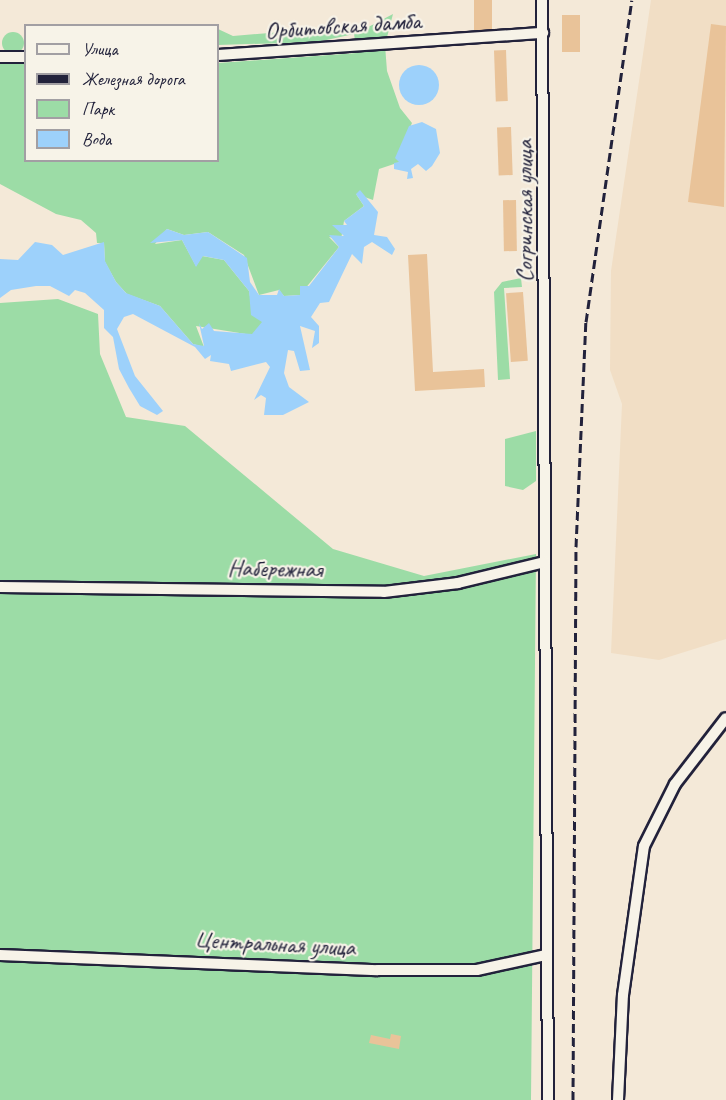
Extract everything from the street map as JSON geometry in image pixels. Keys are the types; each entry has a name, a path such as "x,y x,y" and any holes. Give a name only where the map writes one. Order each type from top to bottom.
{"street":[{"name":"Согринская улица","path":"542,0 547,422 545,562 548,1100"},
{"name":"Орбитовская дамба","path":"219,56 543,33"},
{"path":"0,57 24,57"},
{"name":"Набережная","path":"0,587 384,592 458,583 545,562"},
{"path":"618,1100 623,995 644,846 675,784 726,718"},
{"name":"Центральная улица","path":"0,955 389,970 477,970 546,955"}],"shaded area":[{"path":"651,0 726,0 726,639 659,660 611,653 622,404 610,370 611,271"}],"green space":[{"path":"393,14 385,45 387,71 400,108 412,123 396,158 400,162 379,169 373,200 356,194 364,206 344,221 341,240 329,237 339,247 300,295 284,296 279,290 259,295 244,255 208,232 184,235 167,229 155,244 182,240 196,266 202,256 224,260 249,291 253,313 263,322 252,335 196,326 204,347 193,344 160,306 127,294 116,282 105,262 104,243 97,243 96,233 81,220 56,214 0,184 0,64 24,64 24,162 219,162 219,63 357,53 354,34 317,42 219,45 219,29 233,36 355,26 355,34"},
{"path":"13,32 21,35 24,43 21,51 13,54 5,51 2,43 5,35"},
{"path":"521,278 522,287 504,288 510,379 498,380 494,292 502,282"},
{"path":"58,299 98,314 100,354 126,417 185,426 333,549 424,576 536,554 531,1100 0,1100 0,303"},
{"path":"536,431 536,481 523,490 505,486 505,439"}],"water":[{"path":"419,65 433,71 439,85 433,99 419,105 405,99 399,85 405,71"},
{"path":"422,122 436,129 440,153 426,171 418,164 411,169 413,178 407,179 408,172 394,169 394,163 399,162 395,158 409,126"},
{"path":"360,190 378,212 374,235 387,237 395,249 392,255 372,242 364,247 362,264 352,254 329,302 320,303 311,317 319,326 319,343 312,348 315,331 300,326 310,370 300,371 294,351 288,350 284,373 289,387 309,402 283,415 264,415 266,398 261,395 254,400 270,367 266,362 231,371 229,364 210,361 211,355 205,359 195,347 133,314 124,317 117,329 135,376 163,411 157,415 140,406 129,388 119,369 113,337 104,328 104,310 85,293 75,290 69,296 50,286 36,286 11,290 0,298 0,259 18,260 35,242 52,245 63,255 104,242 105,261 116,282 126,293 160,306 193,344 204,346 199,323 202,329 209,323 214,331 252,334 262,322 251,315 249,291 224,260 203,256 196,267 182,240 150,243 167,229 184,235 208,232 247,258 250,282 259,295 277,295 279,289 284,296 300,295 300,286 309,286 339,247 329,235 344,236 332,225 347,225 344,221 364,206 356,194"}],"building":[{"path":"474,0 492,0 492,30 474,30"},
{"path":"562,15 580,15 580,52 562,52"},
{"path":"711,24 726,26 724,207 688,202"},
{"path":"494,50 506,50 508,101 496,101"},
{"path":"497,127 511,127 513,175 499,175"},
{"path":"503,200 516,200 517,251 504,251"},
{"path":"427,254 433,372 484,369 485,387 415,391 408,255"},
{"path":"523,292 528,361 511,362 506,293"},
{"path":"391,1034 401,1036 399,1049 369,1043 371,1035 390,1039"}],"railway":[{"path":"573,1100 576,547 586,322 632,0"}]}
